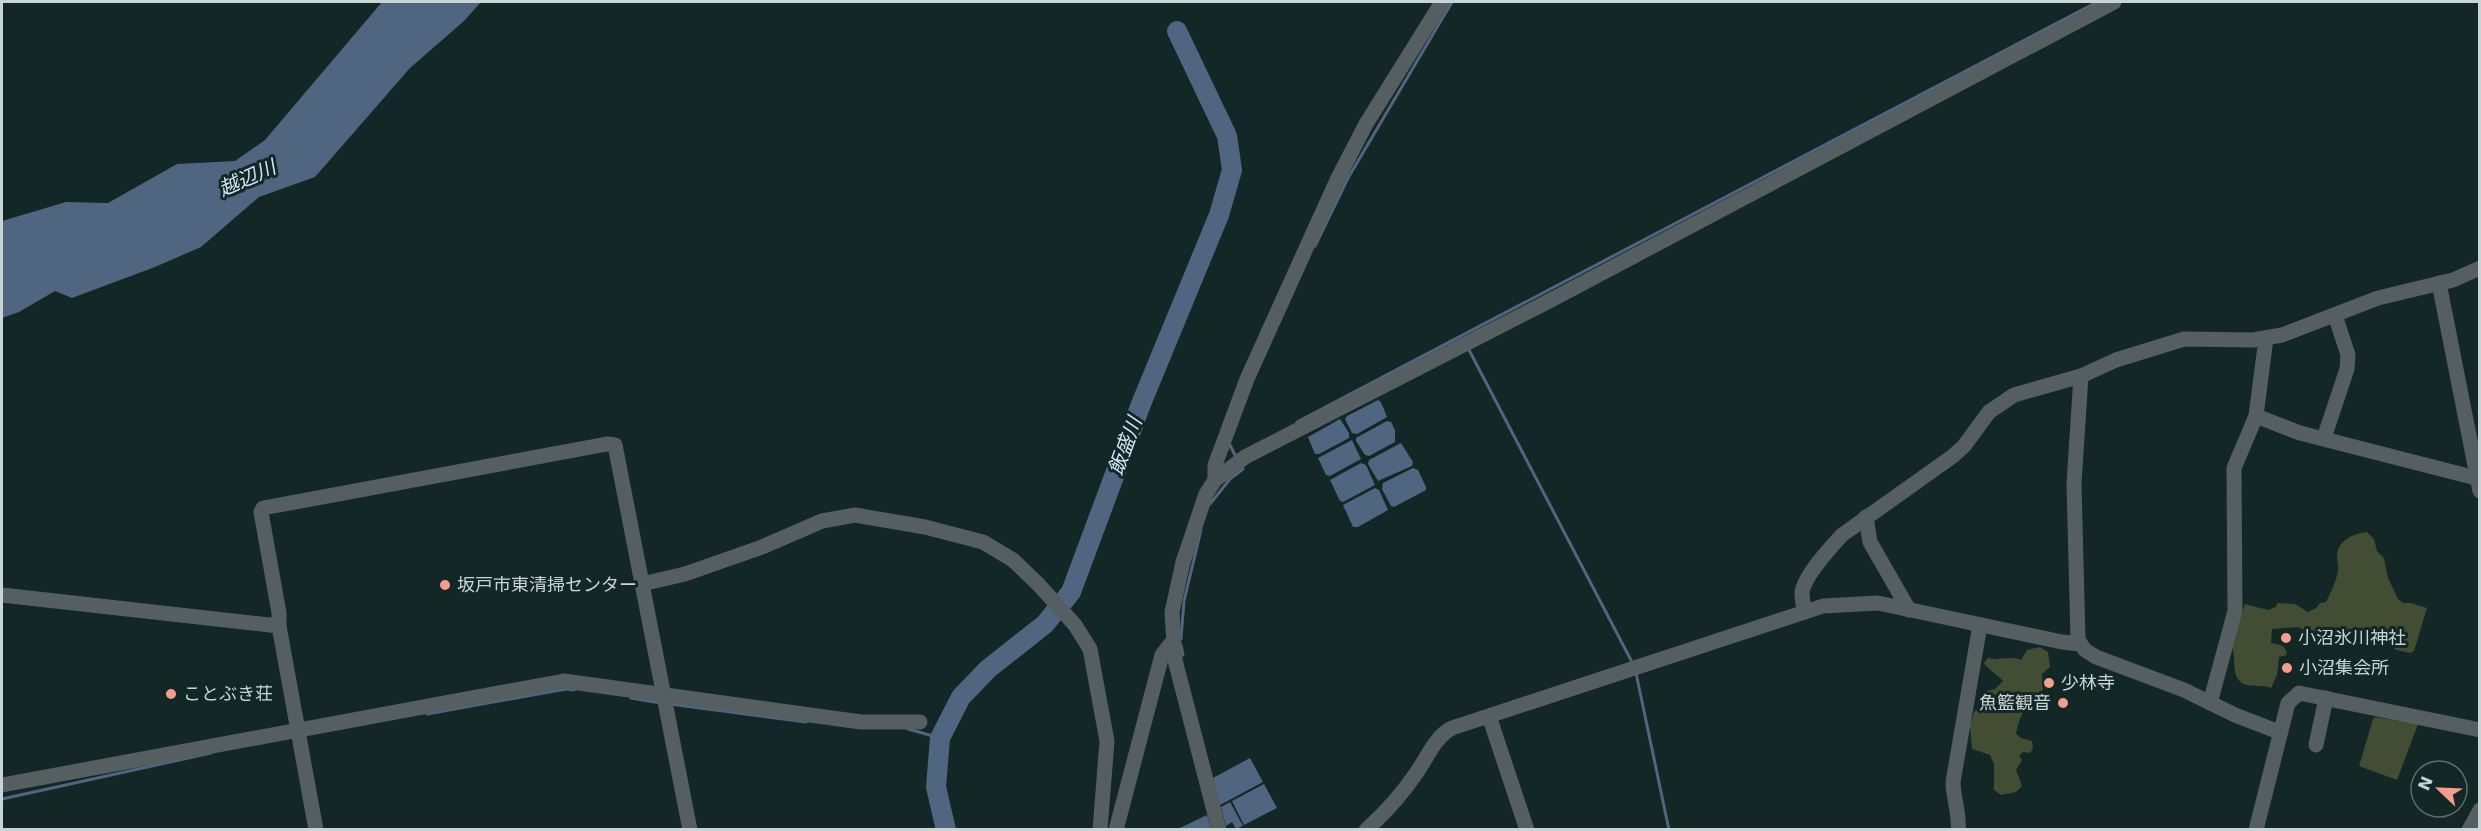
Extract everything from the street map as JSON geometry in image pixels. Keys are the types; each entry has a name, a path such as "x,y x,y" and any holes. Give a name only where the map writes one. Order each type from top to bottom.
{"street":[{"path":"1215,480 1215,465 1247,379 1337,180 1366,124 1442,2"},
{"path":"1220,830 1175,660 1172,612 1183,562 1200,507 1215,480 1245,457 1551,300 2114,2"},
{"path":"1805,612 1802,589 1828,550 1866,517 1953,456 1964,446 1980,422 2000,403 2028,390 2081,376 2116,360 2184,339 2253,340 2282,335 2378,298 2452,280 2480,268"},
{"path":"2256,416 2283,427 2478,485 2439,283"},
{"path":"2324,438 2347,369 2348,355 2335,315"},
{"path":"2210,703 2235,611 2234,468 2256,416 2266,338"},
{"path":"2081,376 2074,483 2078,640 2080,644 2096,657 2184,690 2279,732"},
{"path":"316,830 279,626 279,613 261,513 263,508 607,444 615,445 690,830"},
{"path":"642,584 710,566 822,521 855,514 925,527 983,542 1012,560 1039,585 1075,625 1090,649 1105,724 1106,764 1100,830"},
{"path":"1866,517 1870,542 1909,610"},
{"path":"2,595 279,626"},
{"path":"1366,830 1380,818 1416,774 1443,733 1452,728 1823,606 1878,603 2080,644"},
{"path":"1958,830 1959,820 1955,807 1953,782 1980,625"},
{"path":"1116,830 1162,655 1173,640"},
{"path":"2,785 564,681 861,722 920,722"},
{"path":"2256,830 2288,703 2299,693 2480,730"},
{"path":"2316,745 2326,698"},
{"path":"1489,716 1527,830"},
{"path":"2469,830 2480,810"}],"green space":[{"path":"2367,532 2374,539 2377,551 2384,558 2388,578 2398,599 2403,603 2427,608 2414,651 2410,653 2396,650 2386,642 2366,634 2353,633 2334,640 2314,638 2299,627 2272,629 2271,643 2284,647 2287,655 2279,657 2277,675 2271,688 2241,682 2236,674 2232,647 2245,604 2268,610 2276,607 2277,603 2295,604 2308,612 2316,608 2320,603 2326,602 2335,583 2340,546 2351,536"},
{"path":"2040,647 2048,652 2050,667 2042,674 2043,690 2028,697 2016,734 2032,741 2033,748 2030,753 2023,752 2019,756 2022,760 2016,770 2022,786 2016,792 2001,795 1994,790 1994,764 1990,755 1972,749 1970,725 1974,712 1982,705 1986,691 1995,689 2003,681 1984,663 1988,658 2021,660 2027,650"},
{"path":"2375,717 2418,724 2397,780 2359,766"}],"water":[{"name":"越辺川","path":"382,2 481,2 464,21 410,68 315,177 259,197 201,247 72,298 55,291 19,312 2,318 2,221 66,202 108,203 177,164 235,161 265,140"},
{"path":"1378,400 1387,417 1357,434 1352,433 1345,419 1347,416"},
{"path":"1340,419 1349,433 1349,438 1315,454 1308,437"},
{"path":"1387,421 1391,422 1395,430 1395,442 1369,456 1365,455 1356,438"},
{"path":"1352,440 1361,459 1330,476 1326,475 1318,458"},
{"path":"1401,443 1413,462 1412,466 1378,481 1368,464 1369,460"},
{"path":"1361,463 1366,465 1375,485 1343,502 1340,501 1330,480"},
{"path":"1413,468 1418,470 1426,490 1394,507 1391,506 1382,489 1383,483"},
{"path":"1375,488 1379,490 1388,510 1358,527 1353,527 1343,505"},
{"path":"1250,758 1263,782 1220,805 1213,778"},
{"path":"1264,784 1277,808 1244,825 1232,801"},
{"path":"1230,802 1243,826 1236,829 1232,822 1226,826 1221,807"},
{"path":"1207,815 1211,829 1181,830 1180,828"}],"waterway":[{"path":"1315,246 1348,178 1452,2"},
{"path":"1297,422 2097,2"},
{"name":"飯盛川","path":"946,830 936,787 940,738 961,697 988,669 1045,624 1071,592 1141,404 1219,215 1232,170 1227,136 1177,31"},
{"path":"1468,348 1633,664"},
{"path":"1230,445 1236,457"},
{"path":"1210,504 1230,479 1243,469 1241,465"},
{"path":"1181,639 1184,601 1201,530"},
{"path":"1181,645 1183,655"},
{"path":"1636,673 1669,830"},
{"path":"427,714 566,689 574,690"},
{"path":"631,698 660,703"},
{"path":"670,704 806,722"},
{"path":"908,729 940,738"},
{"path":"2,799 211,753"}],"place":[{"name":"坂戸市東清掃センター","path":"445,585"},
{"name":"小沼氷川神社","path":"2286,638"},
{"name":"小沼集会所","path":"2287,668"},
{"name":"少林寺","path":"2049,683"},
{"name":"ことぶき荘","path":"171,694"},
{"name":"魚籃観音","path":"2063,703"}]}
